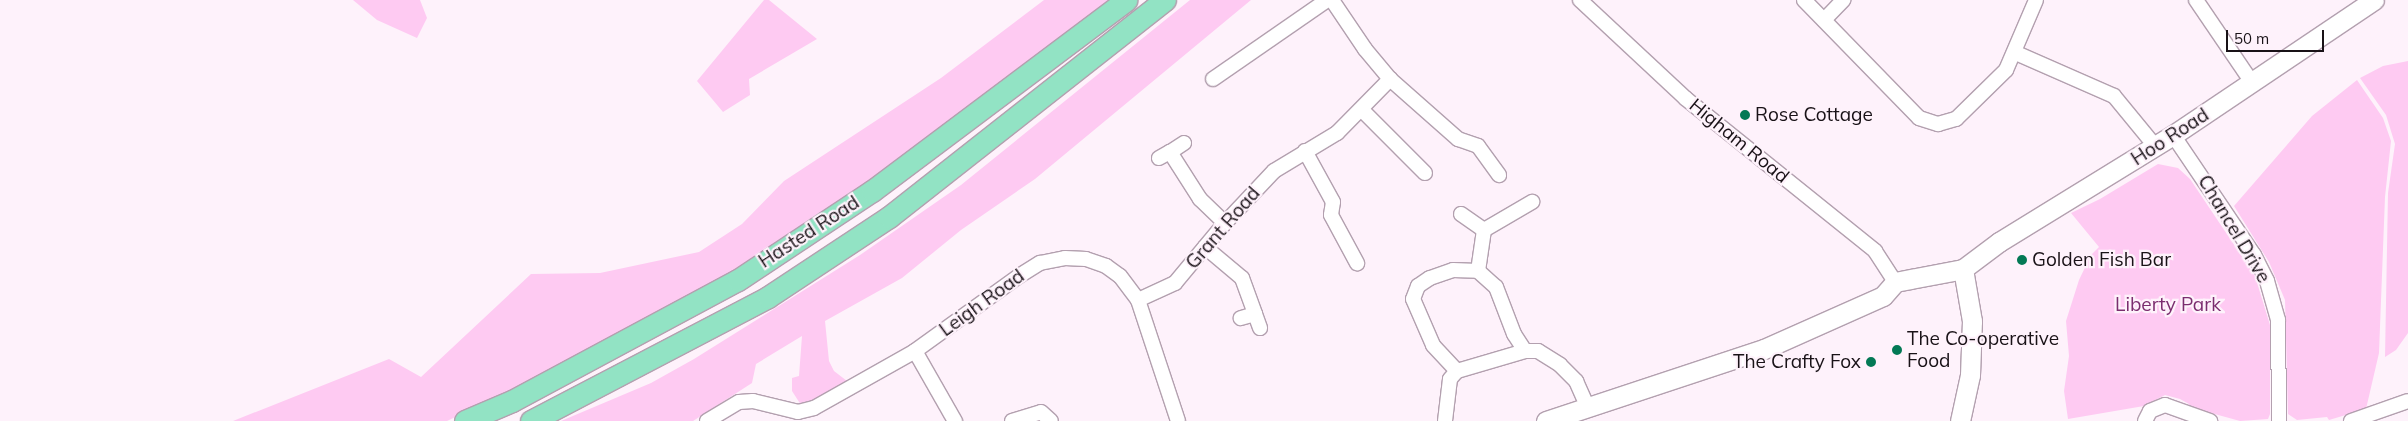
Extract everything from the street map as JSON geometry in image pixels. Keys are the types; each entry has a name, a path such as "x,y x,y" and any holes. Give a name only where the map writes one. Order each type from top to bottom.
{"main road":[{"name":"Hasted Road","path":"465,421 512,401 738,280 872,191 1126,0"},
{"name":"Hasted Road","path":"531,421 768,297 881,223 1165,0"},
{"name":"Hoo Road","path":"1963,269 1999,242 2173,135 2374,0"},
{"path":"1546,421 1790,338 1883,296 1895,282 1963,269 1972,321 1970,375 1960,421"}],"street":[{"path":"1213,79 1326,0"},
{"path":"1332,0 1365,50 1390,79 1458,139 1478,146 1499,175"},
{"name":"Higham Road","path":"1580,0 1685,98 1875,251 1895,282"},
{"path":"1804,0 1919,118 1938,124 1956,118 2006,70 2016,53 2036,0"},
{"path":"1824,20 1843,0"},
{"path":"2196,0 2251,81"},
{"path":"2016,53 2114,96 2155,146"},
{"name":"Grant Road","path":"1138,300 1175,283 1224,223 1274,171 1337,133 1362,110 1390,79"},
{"path":"1362,110 1424,173"},
{"name":"Chancel Drive","path":"2173,135 2254,255 2267,281 2278,320 2279,421"},
{"path":"1184,143 1165,155 1200,199 1224,223"},
{"path":"1305,151 1333,202 1331,216 1357,262"},
{"path":"1484,230 1532,202"},
{"path":"1461,214 1484,230"},
{"path":"1478,271 1484,230"},
{"path":"1206,247 1242,278 1260,328"},
{"name":"Leigh Road","path":"707,421 739,402 753,401 798,412 814,408 915,351 1040,263 1065,258 1086,259 1106,266 1120,276 1138,300 1178,421"},
{"path":"1457,371 1433,345 1413,299 1418,286 1430,278 1453,270 1478,271 1496,287 1514,334 1525,350"},
{"path":"1241,318 1255,314"},
{"path":"1445,421 1450,379 1457,371 1525,350 1538,351 1560,365 1576,381 1588,408"},
{"path":"915,351 955,421"},
{"path":"2351,421 2408,401"},
{"path":"2145,421 2152,409 2169,405 2210,421"},
{"path":"1012,421 1041,412 1051,421"}],"green space":[{"path":"353,0 420,0 427,18 417,38 377,20"},
{"path":"764,0 769,0 817,39 749,79 750,95 723,112 697,81"},
{"path":"1044,0 1116,0 851,199 719,283 592,352 447,421 233,421 389,359 421,377 531,274 600,273 699,252 742,224 784,181 941,78"},
{"path":"1190,0 1251,0 1035,179 961,230 902,278 825,321 829,361 834,371 847,381 835,392 814,403 801,405 792,391 792,378 799,376 802,336 756,364 752,383 693,421 561,421 651,383 694,359 860,255 961,185"},
{"path":"2408,61 2408,333 2396,350 2385,357 2388,193 2395,144 2386,115 2360,78 2383,66"},
{"path":"2357,80 2383,118 2391,141 2385,197 2379,353 2366,409 2329,420 2327,417 2297,420 2288,414 2285,300 2269,262 2234,206 2312,116"},
{"name":"Liberty Park","path":"2158,164 2178,168 2190,179 2255,276 2270,325 2270,414 2268,419 2240,421 2211,413 2209,416 2188,407 2189,404 2180,399 2165,395 2144,406 2068,419 2064,391 2069,356 2066,321 2079,280 2091,255 2099,247 2071,213 2100,199"}],"place":[{"name":"Rose Cottage","path":"1745,115"},
{"name":"Golden Fish Bar","path":"2022,260"},
{"name":"The Co-operative Food","path":"1897,350"},
{"name":"The Crafty Fox","path":"1871,362"}]}
